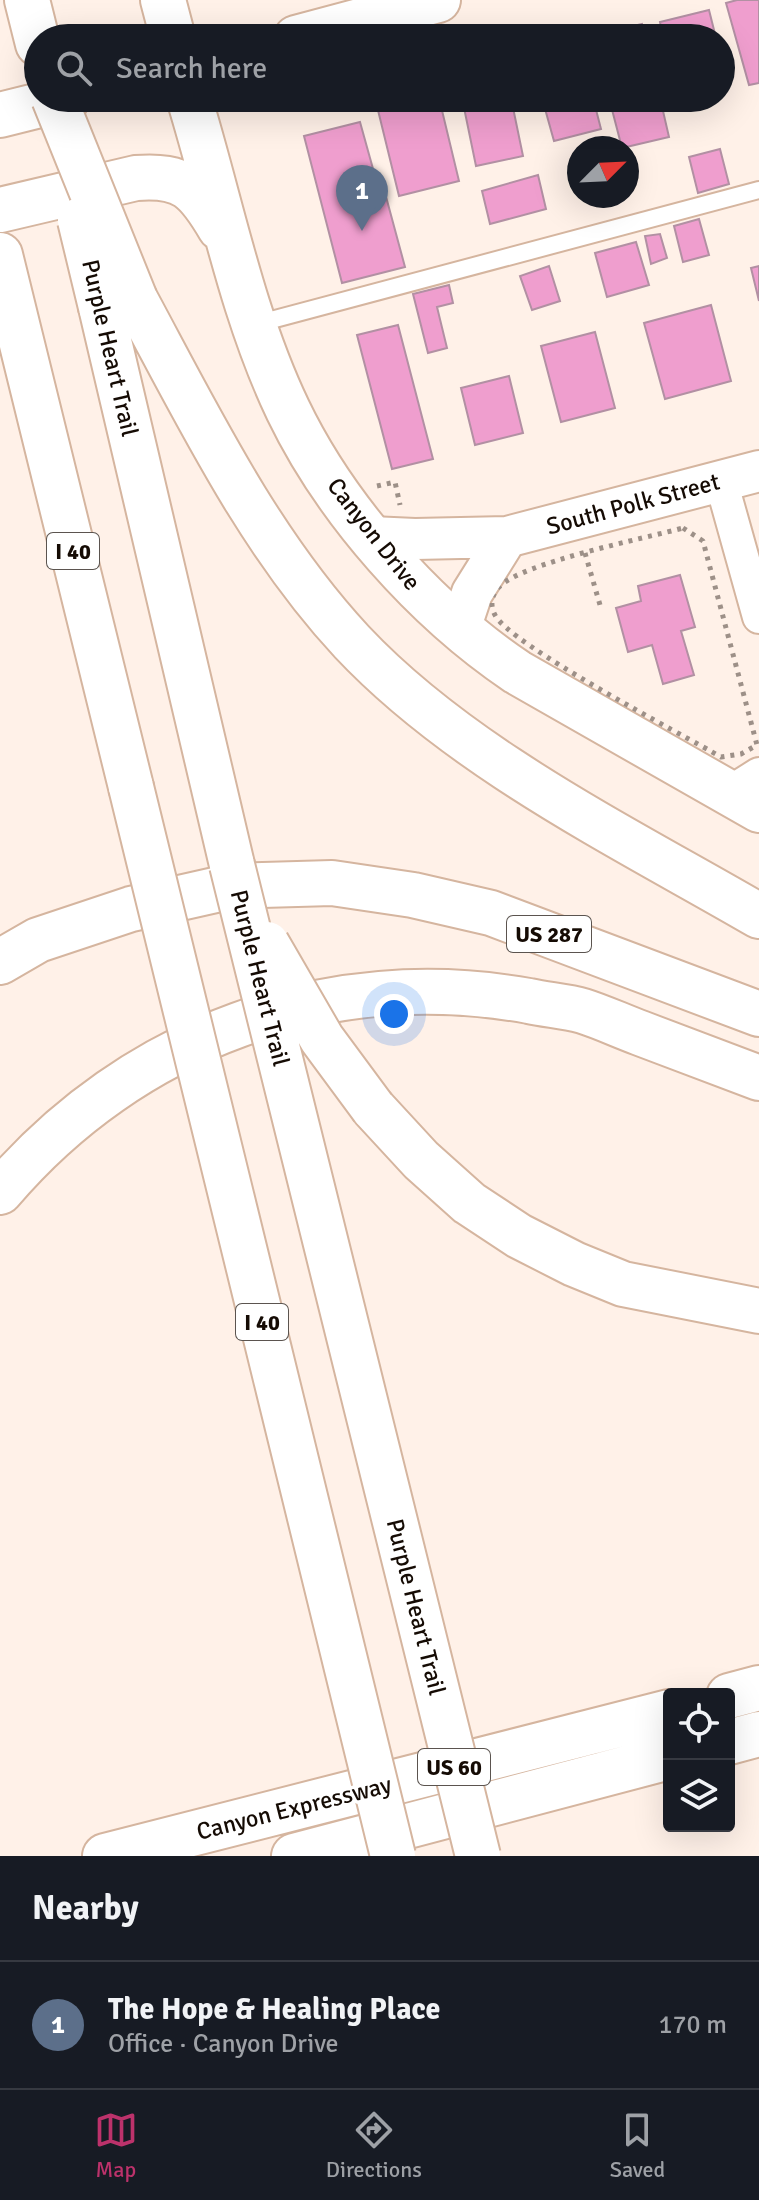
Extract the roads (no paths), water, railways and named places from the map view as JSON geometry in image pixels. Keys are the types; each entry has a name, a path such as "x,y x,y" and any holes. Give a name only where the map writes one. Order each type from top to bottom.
{"main road":[{"path":"27,0 33,24"},
{"path":"163,0 169,24"},
{"path":"348,24 438,0"},
{"path":"0,115 24,109"},
{"path":"57,112 118,303 260,523 301,580 353,642 420,703 529,782 759,916"},
{"name":"Canyon Drive","path":"193,112 254,325 277,386 307,446 386,524 415,589 460,629 517,672 749,793"},
{"path":"0,210 136,178 174,179 191,187 204,201 232,251"},
{"name":"I 40","path":"0,255 393,1856"},
{"name":"Purple Heart Trail","path":"118,303 209,768 478,1856"},
{"path":"232,865 270,951 322,1039 373,1108 421,1160 469,1203 519,1236 623,1284 759,1311"},
{"name":"US 287","path":"0,962 38,940 131,909 233,886 332,883 413,895 491,913 759,1014"},
{"path":"0,1192 22,1166 83,1110 194,1041 254,1018 335,998 406,992 488,994 582,1011 759,1078"},
{"path":"735,1694 759,1688"},
{"name":"Canyon Expressway","path":"105,1856 663,1714"},
{"path":"735,1740 759,1734"},
{"name":"Canyon Expressway","path":"294,1856 663,1759"}],"street":[{"name":"South Polk Street","path":"386,524 415,539 580,536 721,481 759,471"},
{"path":"721,481 759,617"},
{"path":"460,629 472,593 507,537"}],"lane":[{"path":"254,325 759,190"}],"place":[{"name":"The Hope & Healing Place","path":"362,231"}]}
